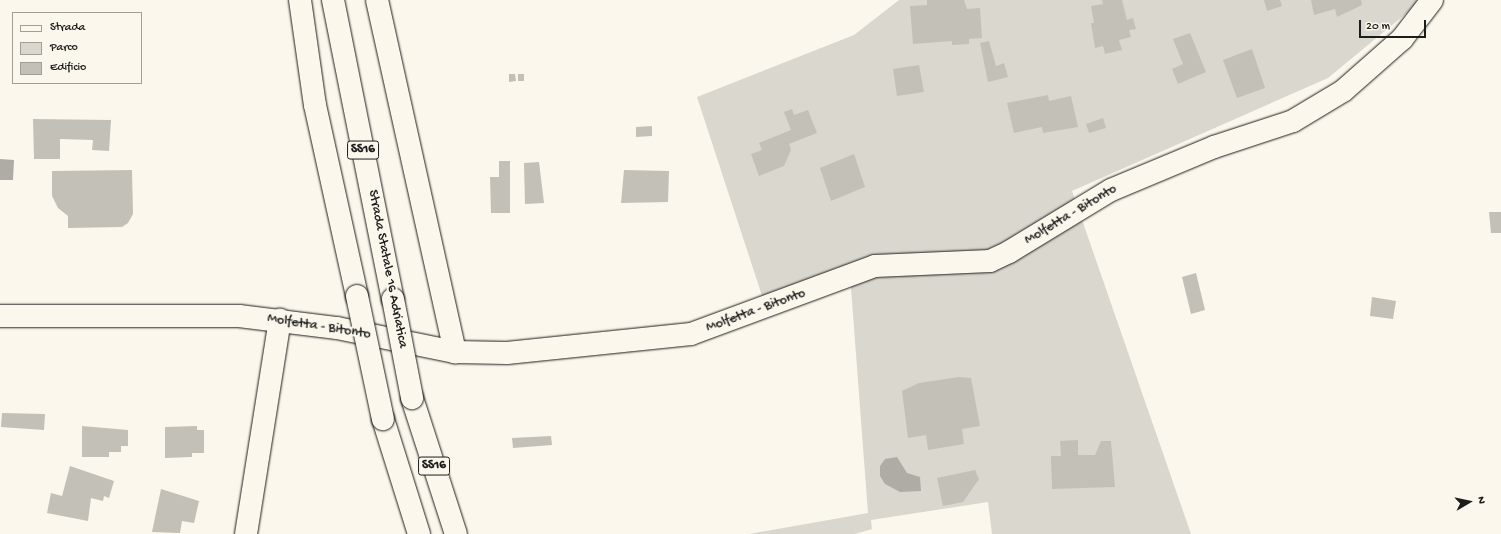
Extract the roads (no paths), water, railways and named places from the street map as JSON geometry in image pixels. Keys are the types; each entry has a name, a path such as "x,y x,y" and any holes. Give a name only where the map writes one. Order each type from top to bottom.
{"main road":[{"name":"SS16","path":"300,0 315,106 383,419 420,534"},
{"name":"Strada Statale 16 Adriatica","path":"333,0 412,398 456,534"},
{"path":"377,0 455,352"},
{"name":"Molfetta - Bitonto","path":"0,316 239,316 337,328 455,352 507,353 691,334 875,266 990,261 1009,252 1111,190 1214,147 1293,121 1343,91 1402,39 1432,0"},
{"path":"246,534 280,320"}]}
